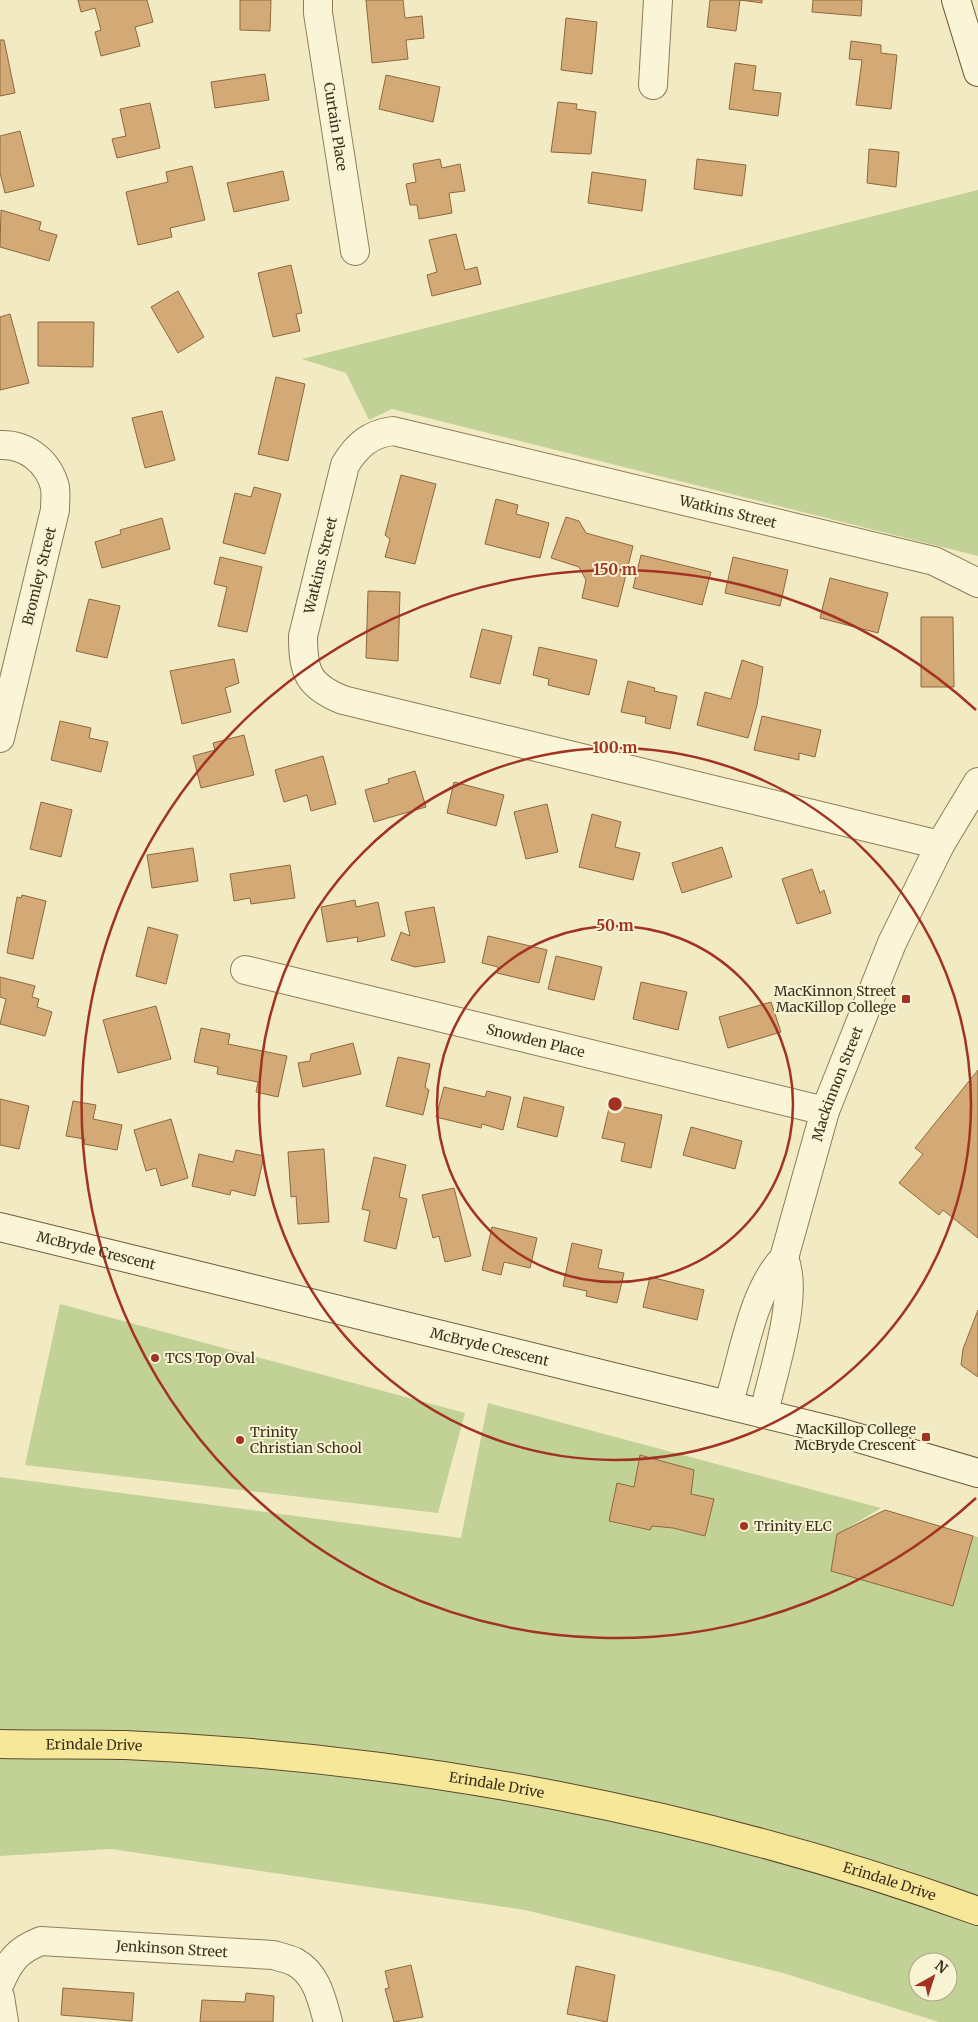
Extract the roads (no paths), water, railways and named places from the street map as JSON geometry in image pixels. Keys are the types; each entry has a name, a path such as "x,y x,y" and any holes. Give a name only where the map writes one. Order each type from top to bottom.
{"main road":[{"name":"Erindale Drive","path":"0,1744 125,1745 255,1754 387,1769 491,1784 628,1811 738,1837 915,1888 978,1911"}],"street":[{"name":"Curtain Place","path":"318,0 320,29 355,251"},
{"path":"654,85 658,0"},
{"path":"956,0 978,72"},
{"name":"Watkins Street","path":"940,845 342,700 324,692 310,678 303,658 303,636 345,465 353,451 365,440 379,433 393,431 934,561 978,583"},
{"name":"Bromley Street","path":"0,445 23,448 32,453 47,468 55,488 55,510 0,738"},
{"name":"Mackinnon Street","path":"728,1405 760,1295 776,1266 784,1258 826,1111 892,943 940,845 978,782"},
{"name":"Snowden Place","path":"245,970 826,1111"},
{"name":"McBryde Crescent","path":"0,1227 838,1432 978,1473"},
{"name":"Mackinnon Street","path":"764,1414 790,1298 788,1268 784,1258"},
{"name":"Jenkinson Street","path":"0,1983 9,1962 27,1946 42,1940 273,1955 294,1962 303,1968 317,1985 328,2022"},
{"path":"0,1997 4,2022"}],"place":[{"name":"MacKinnon Street MacKillop College","path":"906,999"},
{"name":"TCS Top Oval","path":"155,1358"},
{"name":"MacKillop College McBryde Crescent","path":"926,1437"},
{"name":"Trinity Christian School","path":"240,1440"},
{"name":"Trinity ELC","path":"744,1526"}]}
